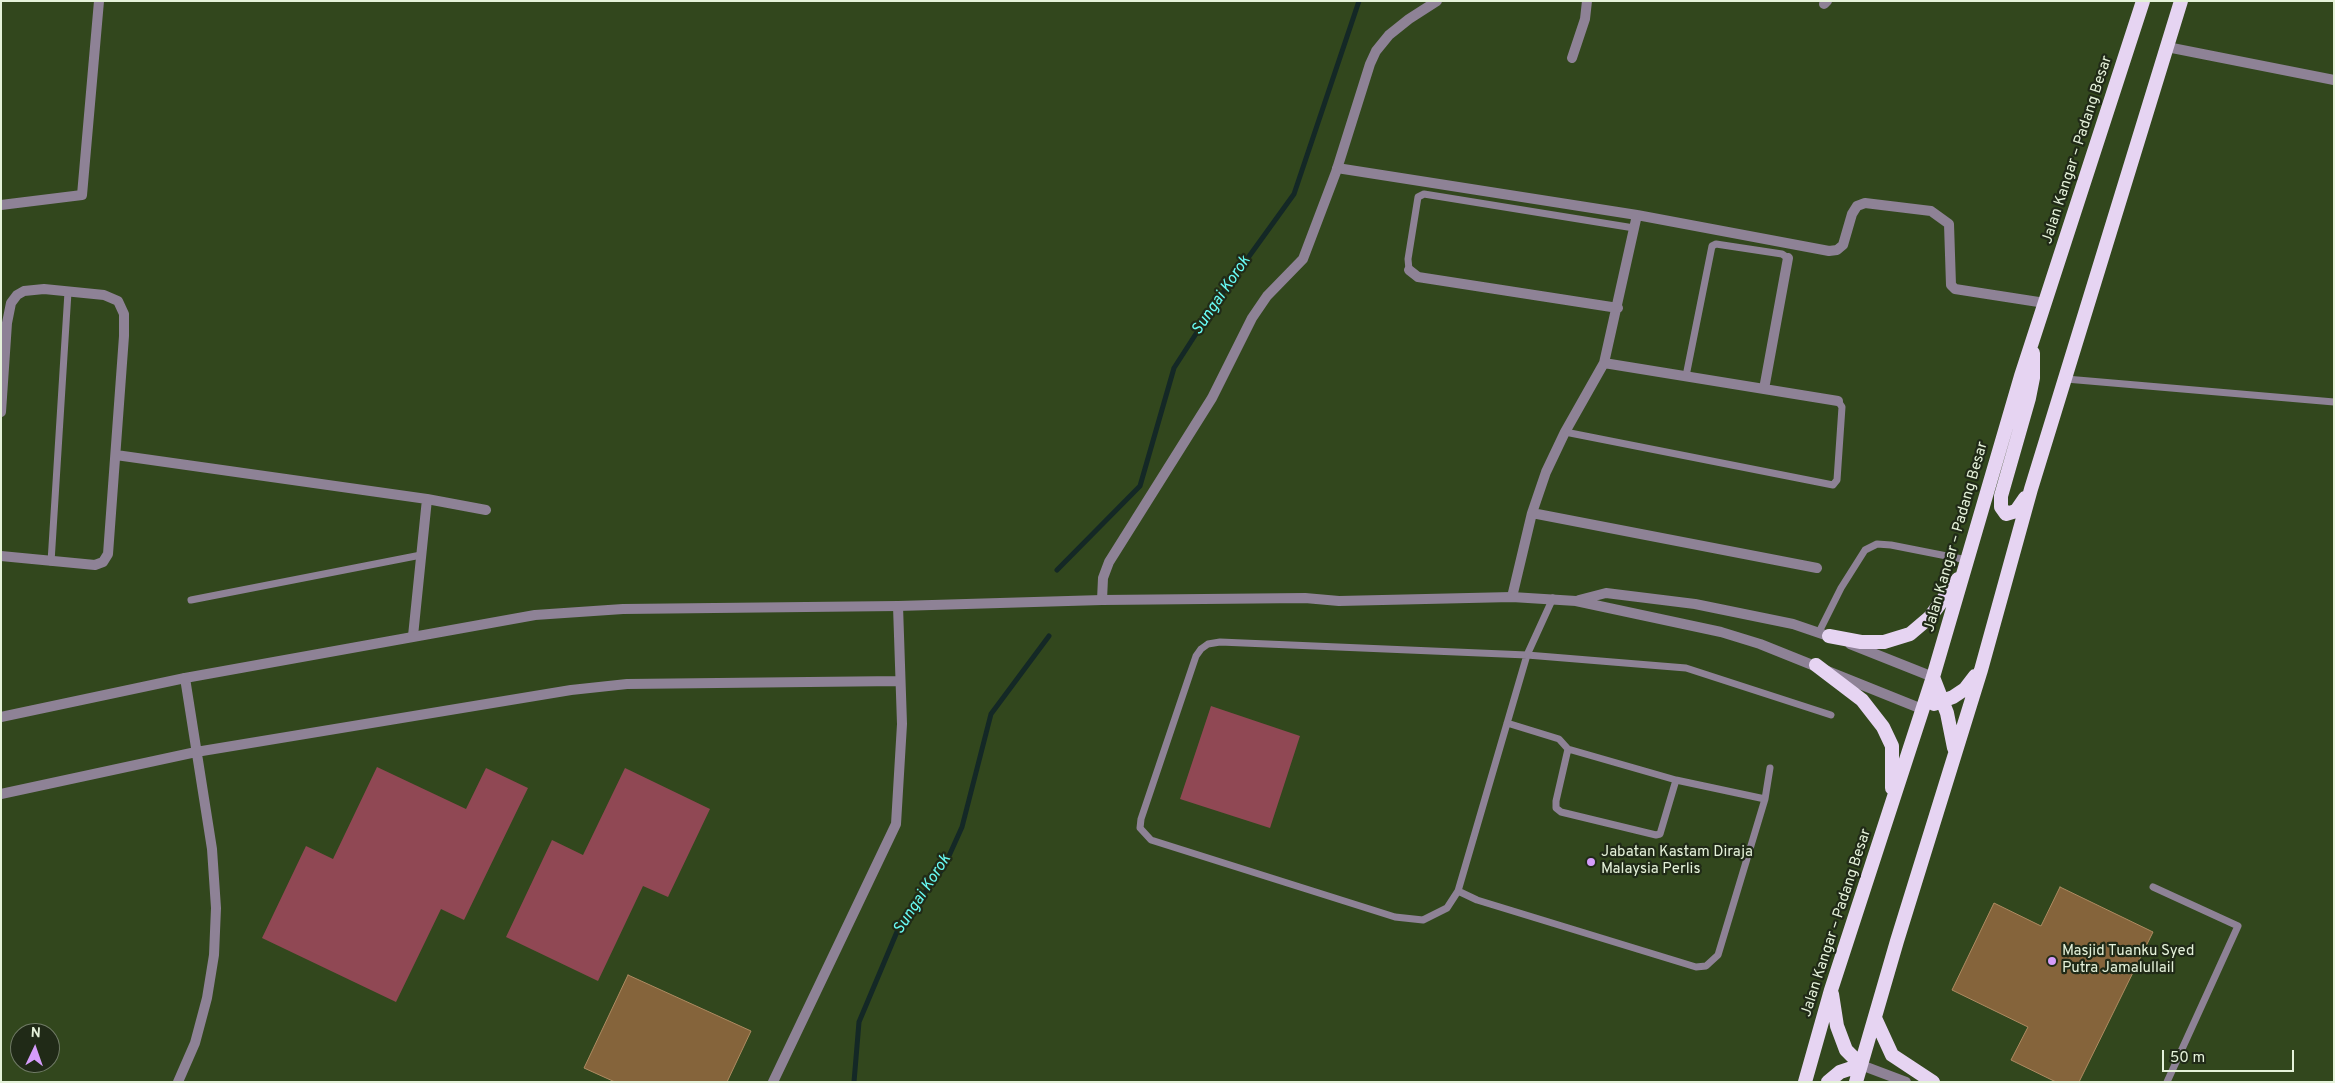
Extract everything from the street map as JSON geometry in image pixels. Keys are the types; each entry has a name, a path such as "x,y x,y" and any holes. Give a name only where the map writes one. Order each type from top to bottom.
{"highway":[{"name":"Jalan Kangar – Padang Besar","path":"1805,1082 1832,990 1933,678 2033,340 2143,1"},
{"path":"1856,1082 1896,941 1981,670 2031,489 2181,1"},
{"path":"2031,489 2016,511 2006,514 2000,507 2001,496 2022,427 2032,385 2033,340"},
{"path":"1824,634 1861,642 1884,642 1910,634 1930,617 1966,566"},
{"path":"1816,665 1862,700 1883,727 1892,746 1892,801"},
{"path":"1922,708 1953,697 1965,688 1981,670"},
{"path":"1933,678 1952,734 1954,756"},
{"path":"1832,990 1837,1026 1846,1050 1861,1066"},
{"path":"1875,1018 1892,1055 1933,1082"},
{"path":"1828,1082 1840,1072 1861,1066"}],"street":[{"path":"1,206 82,195 99,1"},
{"path":"1102,600 1103,578 1109,562 1212,398 1252,318 1267,296 1303,259 1337,168 1370,64 1376,51 1389,35 1402,24 1437,1"},
{"path":"1572,58 1585,19 1587,1"},
{"path":"2167,47 2334,80"},
{"path":"1337,168 1637,215 1829,251 1837,250 1843,246 1852,214 1857,206 1865,203 1931,211 1948,224 1951,284 1955,289 2045,303"},
{"path":"1512,597 1532,513 1546,472 1565,432 1604,362 1618,308 1637,215"},
{"path":"1764,389 1788,258"},
{"path":"1409,270 1418,276 1618,308"},
{"path":"1,412 7,323 12,302 24,291 44,289 113,298 118,301 124,314 108,554 103,562 94,565 1,556"},
{"path":"1604,362 1838,401"},
{"path":"116,455 427,499 486,510"},
{"path":"413,636 427,499"},
{"path":"1532,513 1817,568"},
{"path":"1576,601 1606,594 1652,598 1741,613 1824,634 1933,678"},
{"path":"1,717 184,678 536,615 623,609 898,606 1102,600 1305,598 1339,601 1512,597 1553,598 1576,601 1721,632 1816,665 1922,708"},
{"path":"774,1082 896,824 902,724 898,606"},
{"path":"178,1082 195,1043 207,998 214,954 216,908 212,848 184,678"},
{"path":"1,794 196,752 513,698 627,684 900,681"},
{"path":"1861,1066 1906,1082"}],"lane":[{"path":"1409,270 1408,259 1418,197 1424,194 1634,228"},
{"path":"1686,376 1712,246 1716,244 1782,254 1788,258"},
{"path":"51,562 68,292"},
{"path":"2066,379 2334,402"},
{"path":"1565,432 1833,485 1837,480 1842,407 1838,401"},
{"path":"1824,634 1840,588 1865,550 1877,544 1891,545 1966,566"},
{"path":"191,600 421,555"},
{"path":"1553,598 1527,655 1458,891 1446,908 1423,920 1395,917 1151,840 1140,828 1140,819 1196,656 1208,644 1220,642 1527,655 1686,668 1831,715"},
{"path":"1507,724 1559,739 1568,749 1676,780 1765,799"},
{"path":"1568,749 1556,801 1556,808 1561,812 1656,835 1660,834 1676,780"},
{"path":"1458,891 1477,900 1696,966 1706,966 1718,955 1765,799 1770,768"},
{"path":"2152,887 2238,926 2167,1082"}],"shaded area":[{"path":"1211,706 1300,736 1270,828 1180,799"},
{"path":"377,767 466,809 486,768 528,788 464,920 441,909 396,1002 262,938 306,846 333,859"},
{"path":"625,768 710,809 668,897 643,886 598,981 506,937 552,840 583,855"}],"building":[{"name":"Masjid Tuanku Syed Putra Jamalullail","path":"2060,887 2153,932 2079,1082 2056,1082 2011,1060 2028,1027 1952,990 1994,903 2041,926"},
{"path":"628,975 751,1031 727,1082 615,1082 584,1068"}],"waterway":[{"name":"Sungai Korok","path":"1057,570 1140,486 1174,368 1219,298 1294,194 1359,1"},
{"name":"Sungai Korok","path":"854,1082 859,1022 899,927 944,867 962,827 991,714 1049,636"}],"place":[{"name":"Jabatan Kastam Diraja Malaysia Perlis","path":"1591,862"},
{"name":"Masjid Tuanku Syed Putra Jamalullail","path":"2052,961"}]}
